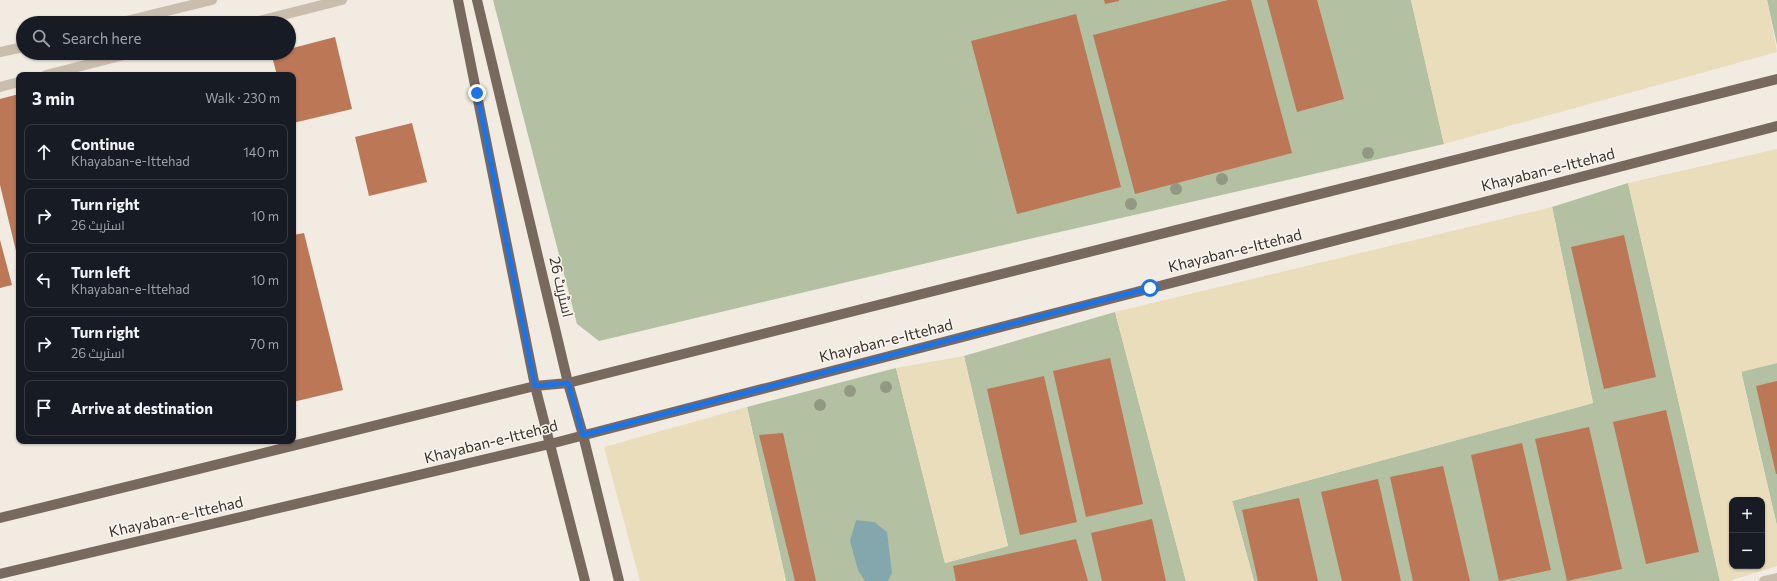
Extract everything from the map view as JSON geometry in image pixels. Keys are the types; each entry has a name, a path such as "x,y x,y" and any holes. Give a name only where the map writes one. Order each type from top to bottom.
{"main road":[{"path":"458,0 535,386 585,581"},
{"name":"اسٹریٹ 26","path":"478,0 568,383 583,435 619,581"},
{"path":"0,518 535,386 568,383 1777,79"},
{"name":"Khayaban-e-Ittehad","path":"0,574 550,444 1777,126"}],"street":[{"path":"147,16 212,0"},
{"path":"279,16 342,0"},
{"path":"0,52 16,48"},
{"path":"58,72 105,60"},
{"path":"0,86 16,83"},
{"path":"1764,581 1777,578"}],"green space":[{"path":"493,0 1411,0 1444,144 999,246 599,341 577,324"},
{"path":"1767,0 1777,0 1777,45"},
{"path":"1628,183 1720,581 1254,581 1232,501 1593,403 1552,207"},
{"path":"1115,312 1186,581 786,581 747,407 896,368 945,563 1008,546 964,356"},
{"path":"1777,363 1777,526 1741,371"}],"sand":[{"path":"1411,0 1767,0 1777,52 1444,144"},
{"path":"1777,149 1777,363 1741,372 1777,526 1777,566 1729,581 1720,581 1628,183"},
{"path":"1552,207 1593,403 1232,501 1254,581 1186,581 1115,312"},
{"path":"964,356 1008,546 945,563 896,368"},
{"path":"747,407 786,581 640,581 604,447"}],"water":[{"path":"856,520 874,522 887,532 892,573 888,581 865,581 858,570 850,541"}],"building":[{"path":"1104,0 1119,0 1119,1 1105,4"},
{"path":"1228,0 1251,0 1292,153 1135,194 1093,35"},
{"path":"1267,0 1317,0 1344,99 1297,112"},
{"path":"1076,14 1121,187 1017,214 971,41"},
{"path":"335,37 352,109 296,122 296,72 276,72 273,60 296,60 296,47"},
{"path":"16,95 16,251 0,185 0,99"},
{"path":"412,123 427,182 369,196 355,137"},
{"path":"304,233 343,390 296,401 296,234"},
{"path":"1624,235 1656,377 1604,389 1571,247"},
{"path":"0,240 12,285 0,288"},
{"path":"1110,358 1143,504 1086,517 1053,371"},
{"path":"1044,376 1077,522 1020,535 987,389"},
{"path":"1777,381 1777,474 1776,474 1756,386"},
{"path":"1666,410 1699,552 1646,564 1613,422"},
{"path":"1589,427 1622,569 1567,581 1535,439"},
{"path":"783,433 816,581 795,581 759,435"},
{"path":"1522,443 1551,570 1499,581 1471,455"},
{"path":"1443,466 1470,581 1413,581 1390,477"},
{"path":"1378,479 1401,581 1342,581 1321,492"},
{"path":"1299,498 1318,581 1258,581 1242,510"},
{"path":"1152,519 1166,581 1102,581 1091,533"},
{"path":"1076,539 1088,581 956,581 953,566"}],"route":[{"path":"477,93 535,386 568,383 583,435 1150,288"}]}
